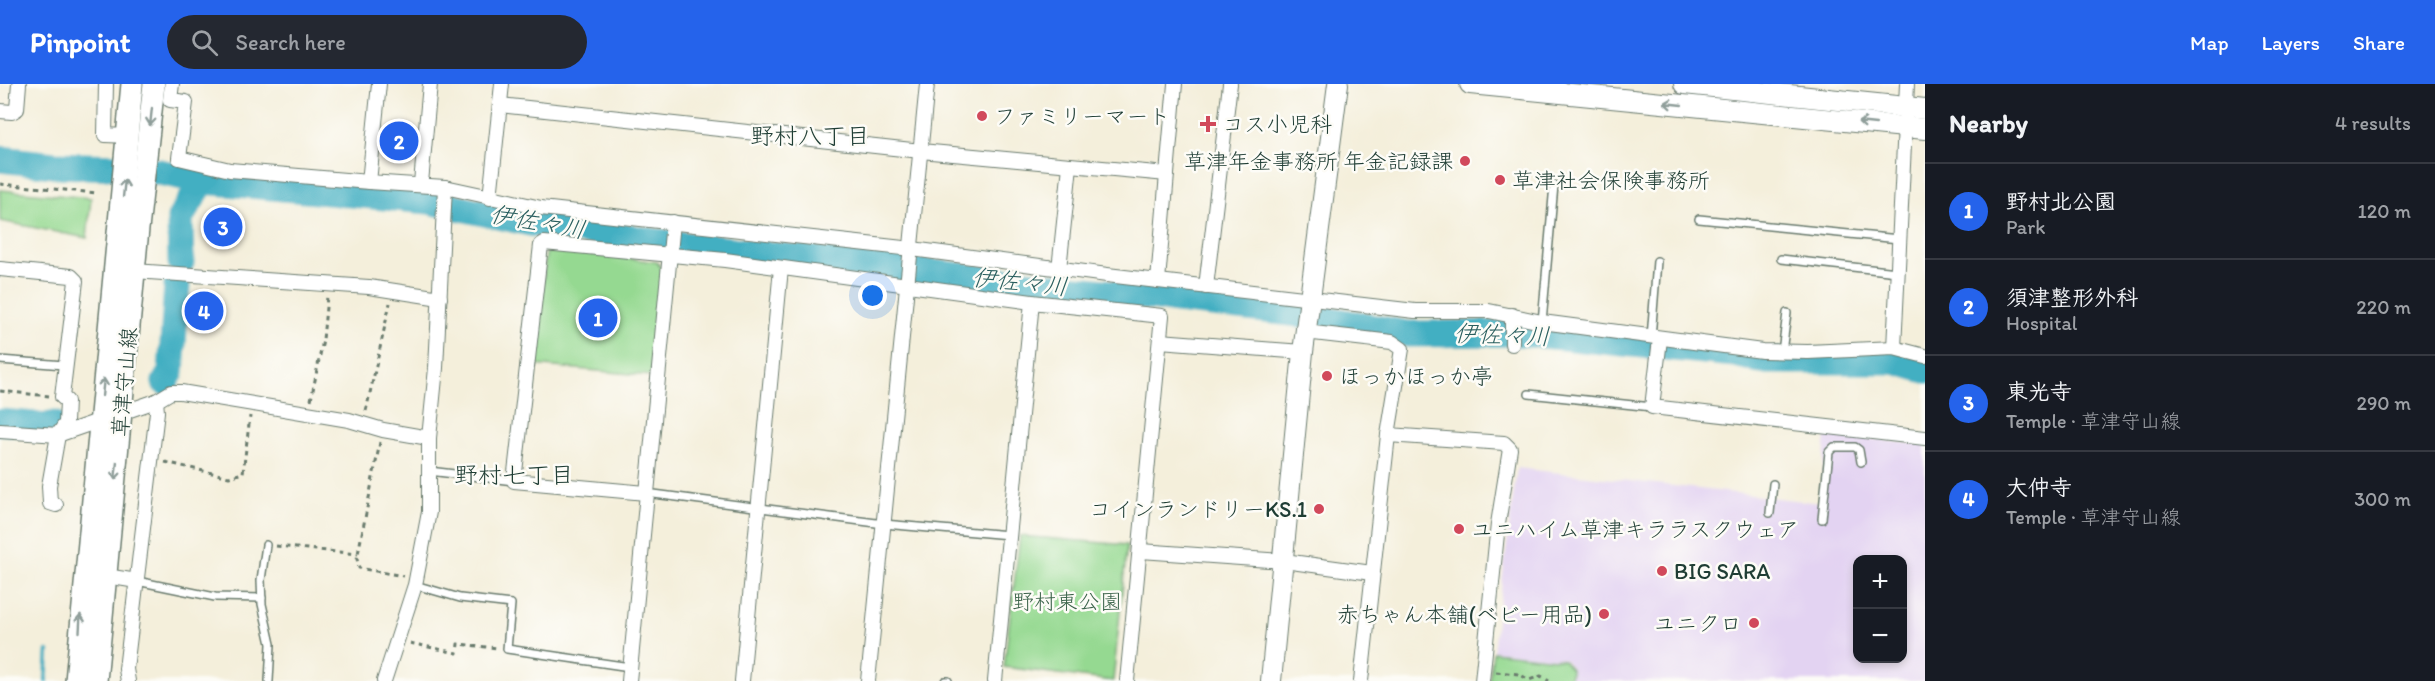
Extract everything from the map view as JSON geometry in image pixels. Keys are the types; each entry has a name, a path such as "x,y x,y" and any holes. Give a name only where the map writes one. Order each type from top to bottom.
{"main road":[{"name":"草津守山線","path":"76,681 99,423 129,228 135,144 132,84"},
{"name":"草津守山線","path":"135,144 154,84"},
{"name":"草津守山線","path":"96,681 134,271 129,228"}],"street":[{"path":"0,111 12,112 17,109 19,84"},
{"path":"106,84 105,135 135,144"},
{"path":"172,84 170,100 186,102 178,158 230,170 397,185 421,183 541,208 912,249 1415,311 1489,311 1656,343 1782,352 1894,348 1925,356"},
{"path":"369,182 379,84"},
{"path":"421,183 430,84"},
{"path":"490,198 502,84"},
{"path":"868,681 909,285 927,84"},
{"path":"1158,281 1176,84"},
{"path":"1206,286 1230,84"},
{"path":"1271,681 1305,332 1338,84"},
{"path":"1470,84 1916,128"},
{"path":"1684,84 1925,109"},
{"path":"1894,348 1899,239 1916,128 1905,107 1907,84"},
{"path":"500,105 921,151 1167,174"},
{"path":"1059,268 1070,166"},
{"path":"384,681 416,582 429,512 429,438 440,298 445,187"},
{"path":"629,674 673,222"},
{"path":"646,494 514,481 541,245 544,243 725,260 1032,302 1162,316 1127,681"},
{"path":"0,268 71,276 76,281 71,342 64,365 62,397 67,401 66,423 58,435 49,486 50,502 56,505"},
{"path":"741,681 781,268"},
{"path":"134,271 328,285 440,298"},
{"path":"995,681 1032,302"},
{"path":"1512,315 1512,344"},
{"path":"1305,332 1392,342 1402,349 1388,435 1371,573 1361,681"},
{"path":"1160,341 1303,352"},
{"path":"1656,343 1652,407 1925,438"},
{"path":"0,431 58,435 99,423 156,401 171,392 181,392 309,413 429,438"},
{"path":"128,681 126,669 152,459 156,401"},
{"path":"1388,435 1504,443 1510,448 1498,524 1483,676"},
{"path":"1141,551 1284,561 1371,573"},
{"path":"106,576 137,581"}],"lane":[{"path":"1542,322 1554,185"},
{"path":"1699,219 1899,239"},
{"path":"1781,259 1897,272"},
{"path":"1656,343 1657,261"},
{"path":"1782,352 1787,313"},
{"path":"0,360 64,365"},
{"path":"1529,394 1652,407"},
{"path":"1822,519 1829,452 1834,447 1855,447 1859,450 1861,462"},
{"path":"429,471 514,481"},
{"path":"1770,513 1773,484"},
{"path":"646,494 884,524 1009,536"},
{"path":"266,545 262,598 271,644 269,681"},
{"path":"137,581 215,597 262,598"},
{"path":"416,582 460,598 511,604 507,649 629,674"}],"path":[{"path":"0,184 97,193"},
{"path":"309,413 322,340 328,285"},
{"path":"364,425 368,394 393,291"},
{"path":"0,391 62,397"},
{"path":"152,459 196,467 229,477 243,473 251,405"},
{"path":"383,430 358,554 359,568 416,582"},
{"path":"266,545 358,554"},
{"path":"398,640 457,653 458,644 507,649"},
{"path":"1483,676 1519,674 1529,680 1541,676 1549,681"}],"shaded area":[{"path":"1826,434 1925,445 1925,681 1571,681 1572,668 1564,659 1493,651 1517,468 1820,503"}],"green space":[{"path":"0,190 91,198 87,238 0,221"},
{"path":"553,249 657,262 663,271 652,376 534,365 546,254"},
{"name":"野村東公園","path":"1020,536 1127,545 1113,681 1004,667"},
{"path":"1493,652 1563,660 1571,669 1570,681 1489,681"}],"waterway":[{"name":"伊佐々川","path":"0,159 54,165 119,167 203,181 429,201 535,224 660,242 1300,314 1408,334 1521,333 1735,354 1763,361 1895,361 1925,370"},
{"name":"伊佐々川","path":"181,262 180,218 203,181"},
{"name":"伊佐々川","path":"165,382 171,372 177,285"},
{"name":"伊佐々川","path":"0,422 48,426 54,424"},
{"path":"46,681 48,651"}],"place":[{"name":"ファミリーマート","path":"982,116"},
{"name":"コス小児科","path":"1208,124"},
{"name":"須津整形外科","path":"399,141"},
{"name":"草津年金事務所 年金記録課","path":"1465,161"},
{"name":"草津社会保険事務所","path":"1500,180"},
{"name":"東光寺","path":"223,227"},
{"name":"大仲寺","path":"204,311"},
{"name":"野村北公園","path":"598,318"},
{"name":"ほっかほっか亭","path":"1327,376"},
{"name":"コインランドリーKS.1","path":"1319,509"},
{"name":"ユニハイム草津キララスクウェア","path":"1459,529"},
{"name":"BIG SARA","path":"1662,571"},
{"name":"赤ちゃん本舗(ベビー用品)","path":"1604,614"},
{"name":"ユニクロ","path":"1754,623"}],"district":[{"name":"野村八丁目","path":"810,136"},
{"name":"野村七丁目","path":"514,475"}]}
